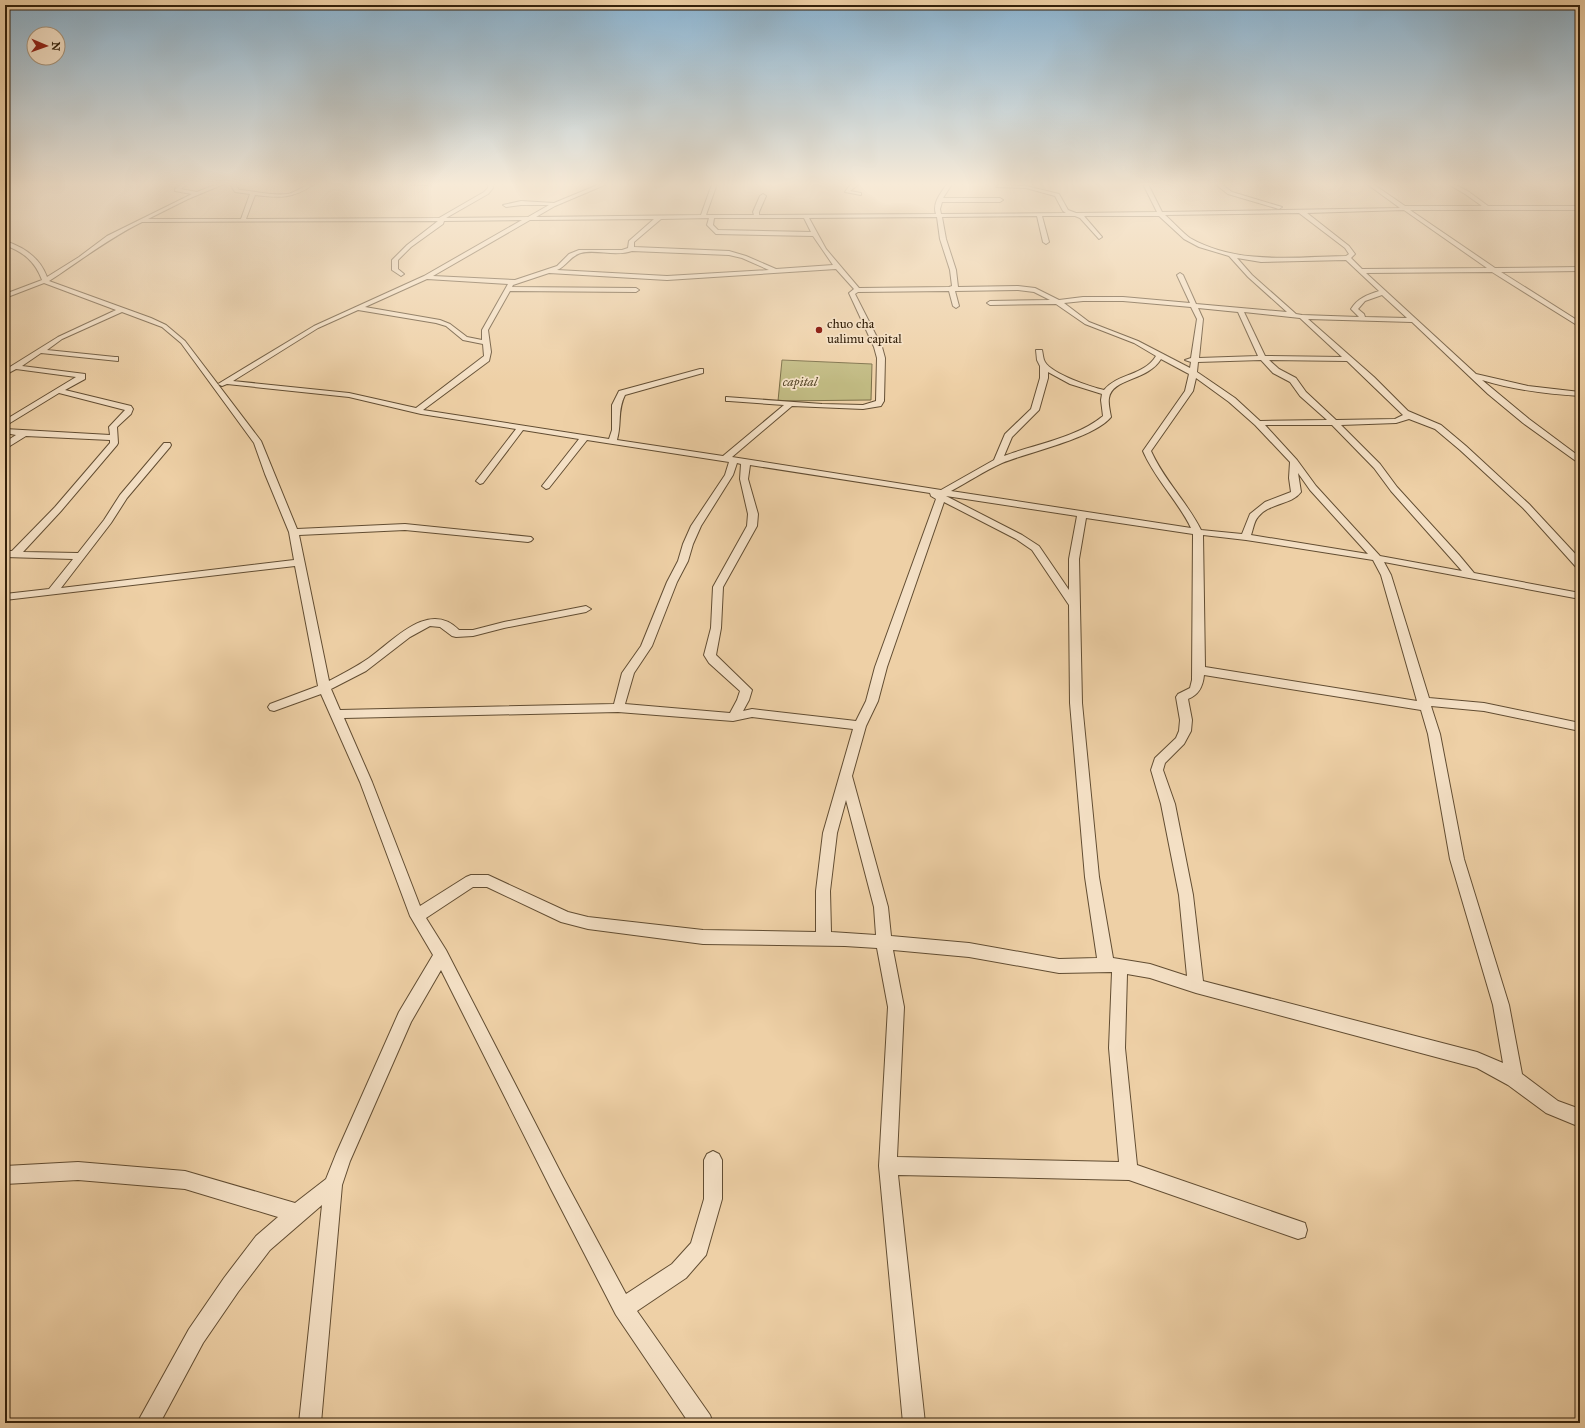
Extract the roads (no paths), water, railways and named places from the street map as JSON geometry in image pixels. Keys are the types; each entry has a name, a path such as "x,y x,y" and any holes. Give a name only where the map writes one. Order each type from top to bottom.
{"street":[{"path":"24,251 32,256 43,274 45,281 63,290 149,319 164,326 183,342 221,385 258,443 269,474 294,532 324,688 366,782 417,916 441,955 557,1183 623,1308 702,1423"},
{"path":"5,296 45,281 90,251"},
{"path":"401,274 395,270 395,260 404,251"},
{"path":"221,385 316,327 426,276 470,251"},
{"path":"426,276 514,282 558,267 571,255 581,251 623,252 627,251"},
{"path":"671,251 729,253 782,271"},
{"path":"827,251 837,267 852,281 857,290"},
{"path":"946,251 955,275 953,288 956,306"},
{"path":"1216,251 1260,260 1348,258 1352,254 1350,251"},
{"path":"1466,251 1580,325"},
{"path":"1231,255 1250,276 1348,359 1409,416 1432,424 1463,448 1526,506 1580,565"},
{"path":"1348,258 1412,320 1474,376 1526,421 1580,461"},
{"path":"549,271 657,278 837,267"},
{"path":"1362,271 1580,270"},
{"path":"1180,275 1183,284 1195,305 1200,319 1193,373 1189,390 1147,451 1161,478 1192,518 1198,532 1198,685 1195,691 1190,695 1182,697 1185,712 1185,728 1181,740 1158,761 1157,770 1168,804 1186,895 1196,986"},
{"path":"417,411 486,359 488,353 485,342 485,330 514,282"},
{"path":"729,399 790,404 863,407 878,404 880,401 879,379 881,358 874,336 852,293 857,290 1025,288 1042,293 1058,302 1087,323 1136,342 1168,359 1193,373 1232,400 1258,423 1294,462 1313,488 1377,558 1386,575 1434,734 1457,859 1500,1005 1514,1079"},
{"path":"508,290 636,290"},
{"path":"1362,318 1362,315 1354,309 1358,302 1365,298 1384,292"},
{"path":"990,303 1058,302 1083,299 1123,299 1298,316 1412,320"},
{"path":"357,308 438,321 448,326 465,339 485,342"},
{"path":"5,373 60,338 121,310"},
{"path":"1240,310 1248,325 1253,340 1263,358 1276,371 1293,380 1303,394 1334,422 1377,466 1394,489 1456,557 1471,576"},
{"path":"39,351 115,359"},
{"path":"1039,352 1041,362 1053,372 1086,388 1107,393"},
{"path":"1153,368 1158,362 1168,359 1348,359"},
{"path":"824,939 823,891 830,833 860,726 872,701 881,667 941,495 998,461 1088,429 1103,422 1107,417 1105,398 1114,384 1120,380 1136,376 1168,359"},
{"path":"998,461 1008,436 1035,410 1044,378 1044,366"},
{"path":"5,424 32,406 78,381 82,376 15,367"},
{"path":"612,442 616,430 616,405 622,393 700,371"},
{"path":"1474,376 1498,383 1526,388 1580,394"},
{"path":"1189,390 1207,382"},
{"path":"221,385 350,395 417,411 584,438 925,489 941,495 1019,537 1036,548 1075,606"},
{"path":"10,554 58,509 114,443 113,427 128,412 129,409 59,391"},
{"path":"618,708 623,696 628,673 646,646 672,582 683,561 688,544 696,526 729,475 730,460 790,404"},
{"path":"1258,423 1396,421 1409,416"},
{"path":"480,480 521,428"},
{"path":"5,431 106,437 114,439"},
{"path":"5,446 24,433"},
{"path":"546,486 584,438"},
{"path":"52,592 108,521 123,497 167,445"},
{"path":"733,717 743,700 746,690 712,660 710,655 716,628 718,587 752,526 753,514 744,479 746,462"},
{"path":"1246,537 1253,516 1268,504 1294,495 1296,492 1293,478 1294,462"},
{"path":"941,495 1082,514 1198,532 1246,537 1377,558 1580,596"},
{"path":"1082,514 1074,559 1076,703 1092,877 1113,965 1117,1048 1129,1171"},
{"path":"294,532 382,526 420,528 528,539"},
{"path":"10,554 79,556"},
{"path":"5,597 300,562"},
{"path":"274,707 324,688 351,674 371,662 417,628 428,623 437,622 452,630 456,634 473,633 504,624 586,609"},
{"path":"1199,670 1424,704 1484,707 1580,727"},
{"path":"336,714 618,708 733,717 752,713 860,726"},
{"path":"846,774 881,907 884,943 896,1007 888,1166 914,1423"},
{"path":"417,916 471,881 488,881 566,918 588,923 703,937 824,939 969,950 1059,966 1113,965 1150,971 1196,986 1477,1060 1492,1066 1514,1079 1552,1107 1580,1118"},
{"path":"310,1423 333,1185 342,1160 405,1017 441,955"},
{"path":"623,1308 679,1271 699,1248 713,1199 713,1160"},
{"path":"888,1166 1129,1171 1298,1230"},
{"path":"5,1175 78,1171 185,1180 297,1213"},
{"path":"148,1423 196,1336 231,1285 263,1243 297,1213 333,1185"}],"place":[{"name":"chuo cha ualimu capital","path":"819,330"}],"park label":[{"name":"capital","path":"800,381"}]}
